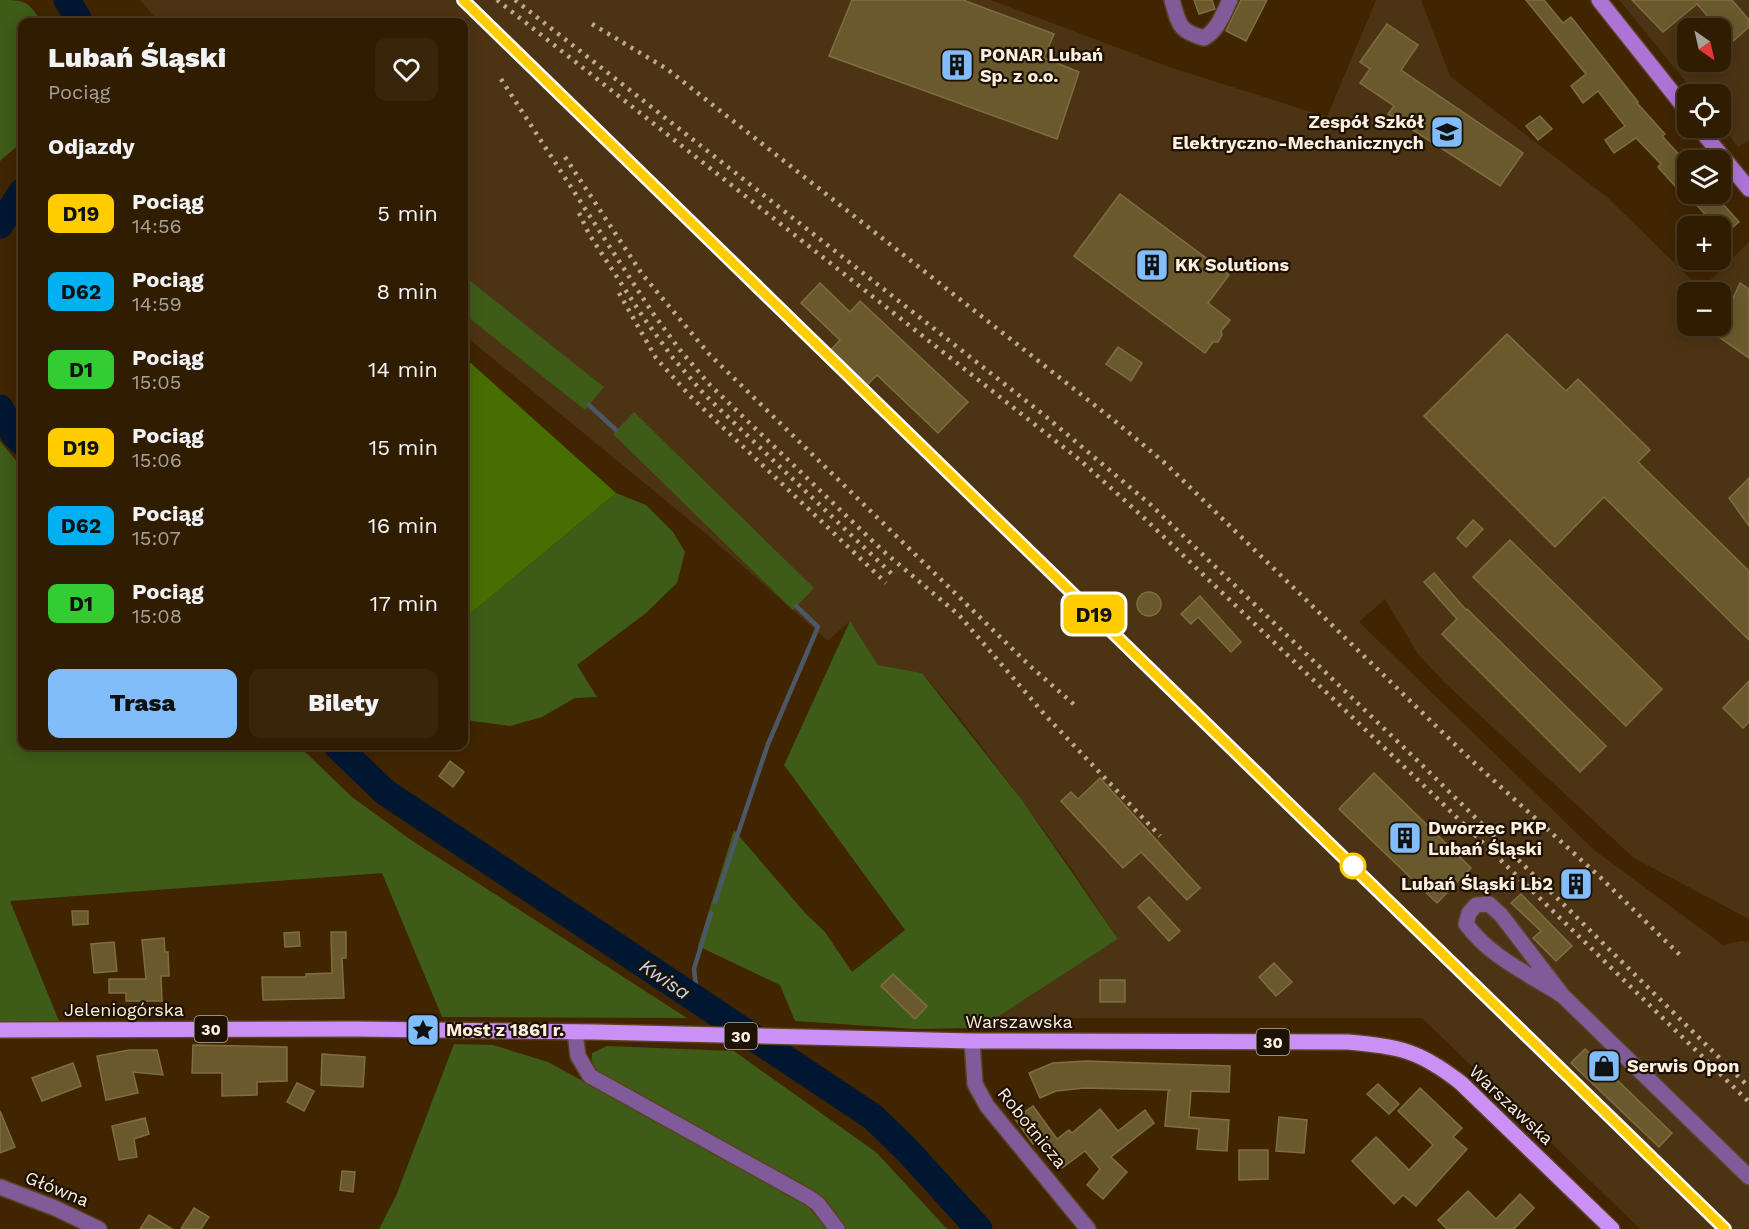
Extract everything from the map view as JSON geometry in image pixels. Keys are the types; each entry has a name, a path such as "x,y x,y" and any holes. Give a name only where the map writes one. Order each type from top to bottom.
{"main road":[{"path":"1599,0 1677,98"},
{"path":"1709,138 1747,181"},
{"name":"Jeleniogórska","path":"0,1030 356,1029"},
{"name":"Warszawska","path":"356,1029 595,1032 887,1040 1347,1042 1394,1047 1415,1053 1433,1062 1461,1083 1612,1229"}],"street":[{"path":"1172,0 1179,24 1187,34 1204,38 1212,34 1230,0"},
{"path":"1563,996 1500,958 1476,937 1466,924 1469,913 1476,905 1489,904 1501,915 1563,996 1749,1177"},
{"path":"575,1032 578,1056 590,1076 810,1198 818,1204 837,1229"},
{"name":"Robotnicza","path":"972,1041 975,1084 987,1106 1088,1229"},
{"name":"Główna","path":"0,1187 55,1208 99,1229"}],"shaded area":[{"path":"140,0 991,0 1166,66 1327,117 1376,0 1421,0 1450,76 1608,198 1677,266 1677,270 1682,270 1694,282 1677,282 1677,336 1731,336 1731,282 1708,282 1720,270 1731,270 1731,260 1749,242 1749,919 1634,858 1444,682 1418,654 1385,599 1359,622 1594,850 1723,945 1741,941 1749,942 1749,1229 1640,1229 1422,1018 996,1018 1118,939 1022,800 956,713 922,673 878,665 850,621 828,641 704,532 468,338 468,18 156,18"},
{"path":"1619,0 1749,0 1749,140 1738,147 1731,138 1731,84 1688,84 1678,72 1731,72 1731,18 1677,18 1677,71"}],"green space":[{"path":"0,0 16,0 26,3 39,18 18,18 18,145 0,161"},
{"path":"468,279 604,387 585,410 468,317"},
{"path":"468,361 616,493 468,616"},
{"path":"634,412 814,588 793,610 613,434"},
{"path":"0,441 18,463 18,750 303,750 352,797 411,840 687,1018 442,1017 382,873 10,901 59,1021 0,1022"},
{"path":"616,493 646,505 673,532 685,552 677,583 646,613 577,665 597,697 575,698 542,717 510,726 468,718 468,616"},
{"path":"850,621 878,665 922,673 1022,800 1118,939 996,1018 973,1028 916,1029 795,1021 780,985 698,946 734,830 806,914 825,932 852,972 905,930 784,765","holes":["892,974 927,1006 916,1018 881,986"]},
{"path":"454,1044 493,1045 548,1062 767,1181 809,1208 827,1229 379,1229 396,1196"},
{"path":"607,1046 734,1051 877,1153 947,1229 846,1229 815,1191 603,1077 593,1064 592,1053"}],"building":[{"name":"PONAR Lubań Sp. z o.o.","path":"852,0 963,0 1054,34 1044,58 1079,72 1057,139 829,56"},
{"path":"1194,0 1212,0 1215,9 1199,14"},
{"path":"1241,0 1267,0 1246,41 1226,31"},
{"path":"1526,0 1544,0 1563,23 1571,17 1637,103 1665,134 1662,136 1677,152 1677,185 1675,186 1658,167 1661,164 1636,138 1614,153 1605,140 1625,126 1598,91 1583,103 1571,86 1586,74"},
{"path":"1632,0 1732,0 1749,20 1749,27 1731,43 1731,18 1709,18 1697,4 1677,18 1663,32"},
{"path":"1387,24 1418,45 1401,70 1523,153 1500,186 1388,114 1394,106 1360,83 1370,69 1360,62"},
{"path":"1540,116 1552,129 1538,140 1526,126"},
{"name":"KK Solutions","path":"1120,194 1229,275 1208,303 1230,320 1221,331 1222,335 1218,342 1213,342 1205,353 1074,256"},
{"path":"1696,204 1723,204 1739,222 1731,229 1731,216 1706,216"},
{"path":"820,283 850,312 860,301 968,402 938,433 877,375 866,386 829,352 840,340 801,303"},
{"path":"1740,283 1749,289 1749,358 1717,336 1731,336 1731,302"},
{"path":"1507,334 1566,391 1578,379 1650,450 1638,462 1749,571 1749,640 1604,497 1555,547 1424,416"},
{"path":"1118,347 1142,363 1131,381 1106,364"},
{"path":"1749,478 1749,526 1729,498"},
{"path":"1473,520 1483,529 1466,547 1457,538"},
{"path":"1510,540 1662,689 1626,726 1473,577"},
{"path":"1434,573 1466,610 1606,746 1580,772 1442,634 1457,619 1424,582"},
{"path":"1149,592 1158,595 1161,604 1158,613 1149,616 1140,613 1137,604 1140,595"},
{"path":"1200,596 1241,642 1231,652 1198,617 1191,624 1181,614"},
{"path":"1749,681 1749,722 1743,728 1723,708"},
{"path":"450,761 464,772 453,787 439,776"},
{"name":"Dworzec PKP Lubań Śląski","path":"1374,773 1471,868 1437,903 1339,809"},
{"path":"1100,778 1200,888 1187,900 1141,852 1123,868 1061,801 1071,792 1078,799"},
{"name":"Lubań Śląski Lb2","path":"1572,870 1590,888 1581,898 1562,880"},
{"path":"1521,894 1572,946 1556,961 1533,938 1541,931 1511,903"},
{"path":"1149,897 1180,931 1169,941 1138,907"},
{"path":"72,911 88,911 88,924 73,925"},
{"path":"299,932 300,946 285,947 284,933"},
{"path":"331,932 346,932 346,958 342,958 344,998 263,1000 262,977 306,977 306,974 332,973"},
{"path":"164,938 165,952 168,952 169,976 161,976 162,1001 126,1001 126,993 109,993 109,979 146,979 142,940"},
{"path":"114,942 117,971 94,973 91,944"},
{"path":"1274,963 1292,982 1276,996 1259,977"},
{"path":"893,974 927,1006 915,1019 881,986"},
{"path":"1100,980 1125,980 1125,1002 1100,1002"},
{"path":"193,1045 287,1047 287,1081 257,1082 257,1095 222,1096 222,1073 192,1073"},
{"path":"1585,1049 1672,1133 1659,1147 1571,1063"},
{"path":"129,1050 157,1050 163,1075 133,1072 138,1093 106,1100 97,1056"},
{"path":"322,1054 365,1057 363,1087 321,1085"},
{"path":"1086,1061 1230,1066 1229,1092 1191,1091 1189,1117 1229,1120 1227,1151 1197,1149 1199,1129 1165,1126 1170,1090 1084,1088 1056,1091 1040,1098 1029,1073 1053,1063"},
{"path":"73,1063 81,1086 42,1101 32,1078"},
{"path":"297,1083 314,1091 304,1111 287,1102"},
{"path":"1378,1084 1399,1104 1389,1114 1367,1094"},
{"path":"1420,1088 1462,1128 1453,1137 1467,1149 1416,1206 1403,1195 1394,1204 1352,1161 1376,1137 1409,1170 1433,1145 1398,1111"},
{"path":"1033,1106 1057,1139 1069,1130 1072,1133 1100,1109 1118,1131 1145,1110 1154,1123 1111,1157 1127,1172 1103,1199 1087,1185 1100,1169 1085,1151 1062,1168 1040,1139 1033,1144 1015,1119"},
{"path":"0,1111 15,1147 0,1153"},
{"path":"1279,1117 1307,1120 1304,1153 1276,1151"},
{"path":"145,1118 149,1134 134,1139 137,1157 119,1160 112,1126"},
{"path":"1239,1150 1268,1150 1268,1179 1239,1180"},
{"path":"342,1171 355,1172 353,1192 340,1190"},
{"path":"1468,1191 1496,1219 1520,1194 1534,1208 1514,1229 1447,1229 1438,1220"},
{"path":"194,1208 209,1217 201,1229 181,1229"},
{"path":"149,1215 172,1229 140,1229"}],"waterway":[{"name":"Kwisa","path":"67,0 78,18"},
{"name":"Kwisa","path":"0,225 18,198"},
{"path":"589,405 616,430"},
{"name":"Kwisa","path":"0,408 18,438"},
{"path":"715,902 768,744 818,627 796,606"},
{"name":"Kwisa","path":"341,750 385,792 873,1117 907,1150 979,1229"},
{"path":"698,1002 694,969 711,913"}],"railway":[{"path":"463,0 1725,1229"},
{"path":"497,0 1081,461 1143,517 1442,803 1749,1102"},
{"path":"515,0 1044,415 1151,505 1421,764 1749,1087"},
{"path":"592,24 667,69 1116,422 1166,464 1470,759 1600,877 1683,958"},
{"path":"501,79 652,312 710,385 883,551 959,615 1045,715 1160,836"},
{"path":"565,157 642,274 709,354 1030,666 1077,707"},
{"path":"579,213 589,234 643,317 673,358 704,394 895,577"},
{"path":"619,293 656,358 690,396 886,583"}],"train":[{"name":"D19","path":"463,0 1725,1229"}],"place":[{"name":"PONAR Lubań Sp. z o.o.","path":"957,65"},
{"name":"Zespół Szkół Elektryczno-Mechanicznych","path":"1447,132"},
{"name":"KK Solutions","path":"1152,265"},
{"name":"Dworzec PKP Lubań Śląski","path":"1405,838"},
{"name":"Lubań Śląski Lb2","path":"1576,884"},
{"name":"Most z 1861 r.","path":"423,1030"},
{"name":"Serwis Opon","path":"1604,1066"}]}
